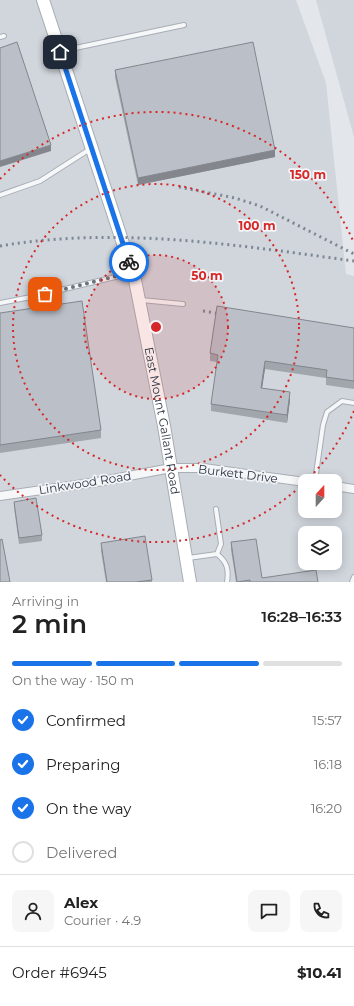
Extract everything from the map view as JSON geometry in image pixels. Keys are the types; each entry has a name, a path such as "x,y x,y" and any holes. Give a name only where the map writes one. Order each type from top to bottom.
{"street":[{"name":"East Mount Gallant Road","path":"43,0 133,272 171,468 190,582"},
{"name":"Burkett Drive","path":"171,468 204,468 298,481"},
{"name":"Linkwood Road","path":"0,496 97,482 171,468"},
{"path":"342,487 354,489"}],"lane":[{"path":"60,52 184,25"},
{"path":"0,195 40,181 92,148"},
{"path":"0,303 133,272"},
{"path":"139,300 184,304"},
{"path":"316,474 323,425 327,412 342,401 354,402"},
{"path":"216,509 221,544 217,554"},
{"path":"186,558 217,554 225,561 229,571 227,582"},
{"path":"352,582 354,577"}],"shaded area":[{"path":"0,0 296,0 326,83 346,274 354,276 354,582 0,582"},
{"path":"316,0 354,0 354,137"}],"building":[{"path":"17,42 51,145 0,161 0,48"},
{"path":"253,42 275,150 138,178 115,70"},
{"path":"82,301 101,430 0,445 0,313"},
{"path":"217,306 354,328 354,381 326,377 327,370 265,361 261,388 290,392 287,415 211,404 218,355 210,353"},
{"path":"36,498 42,535 19,538 14,502"},
{"path":"145,536 152,580 136,582 107,582 101,543"},
{"path":"2,539 10,582 0,582 0,540"},
{"path":"256,539 262,578 316,570 318,582 250,582 250,580 237,582 231,542"}],"railway":[{"path":"179,187 235,198 260,206 354,254"},
{"path":"0,246 44,240 133,238 222,244 354,261"},
{"path":"203,311 227,315"}],"way so far":[{"path":"45,294 133,272 129,262"}],"route":[{"path":"60,52 129,262"}]}
